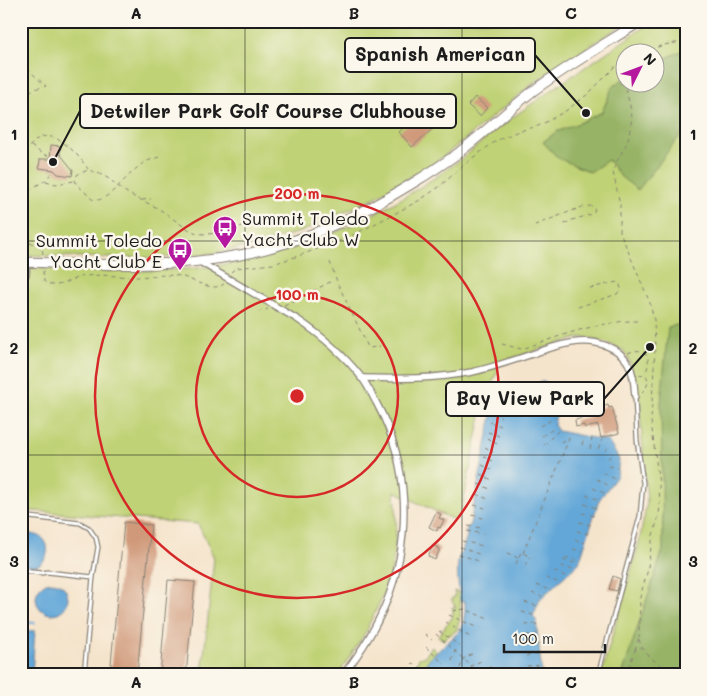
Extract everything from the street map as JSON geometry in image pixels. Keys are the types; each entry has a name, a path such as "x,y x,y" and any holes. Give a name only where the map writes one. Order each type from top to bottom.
{"main road":[{"path":"24,262 117,264 199,261 249,252 298,239 385,200 425,176 456,155 545,82 641,21"}],"street":[{"path":"199,261 310,328 338,353 362,378 381,412 395,447 401,473 404,501 403,535 397,569 386,603 372,631 343,675"},
{"path":"362,378 418,378 458,374 485,369 560,345 578,342 598,343 616,350 627,362 633,376 635,396"}],"lane":[{"path":"21,282 28,273 24,262"},
{"path":"598,675 640,516 643,483 637,440 635,396"},
{"path":"21,516 80,523 89,528 96,538 98,547 84,675"},
{"path":"21,572 47,572 94,577"}],"path":[{"path":"664,45 686,41"},
{"path":"21,63 46,86 34,89 21,96"},
{"path":"21,243 40,245 43,251 43,277 47,284 51,285 86,276 173,276 191,279 211,287 221,286 236,268 273,264 347,238 408,206 439,187 496,140 538,126 562,113 588,94 614,69"},
{"path":"626,92 632,117 628,141 613,172 620,204 620,232 638,272 652,312 655,355 651,421 660,507 640,598 639,643 654,659 676,675"},
{"path":"30,146 40,137 54,137 73,152 88,170 105,177 131,196 158,208 199,234 235,229 252,221"},
{"path":"21,145 33,147 50,157"},
{"path":"21,148 26,145"},
{"path":"88,170 76,176 77,186 94,200 104,199 144,162 159,158"},
{"path":"29,190 46,180 54,170"},
{"path":"46,180 56,184 75,181"},
{"path":"142,200 152,199"},
{"path":"535,225 582,207 591,206 595,209 593,214 572,220 562,226"},
{"path":"330,262 338,284 368,347 380,346"},
{"path":"258,312 296,300 330,282"},
{"path":"578,308 617,294 621,289 617,282 586,289"},
{"path":"502,344 521,348 591,327 614,322 637,321"},
{"path":"622,355 639,350 647,355 649,365 645,374"},
{"path":"633,376 645,374"},
{"path":"635,396 644,390 648,384 645,374"},
{"path":"533,384 536,392"},
{"path":"524,388 527,397"},
{"path":"544,393 551,389"},
{"path":"514,391 518,400"},
{"path":"504,392 509,403"},
{"path":"544,404 556,398"},
{"path":"492,413 501,417"},
{"path":"540,426 555,418"},
{"path":"490,422 500,426"},
{"path":"542,436 555,428"},
{"path":"544,445 558,431"},
{"path":"488,432 499,436"},
{"path":"516,564 521,552 523,553 571,435 561,442"},
{"path":"582,445 584,437"},
{"path":"487,438 497,444"},
{"path":"590,449 592,438"},
{"path":"598,449 602,440"},
{"path":"606,451 610,445"},
{"path":"485,447 493,452"},
{"path":"608,458 615,454"},
{"path":"484,456 492,461"},
{"path":"482,465 492,470"},
{"path":"609,466 618,468"},
{"path":"480,474 492,480"},
{"path":"604,474 615,479"},
{"path":"597,480 609,486"},
{"path":"478,484 490,490"},
{"path":"593,488 604,493"},
{"path":"476,494 488,499"},
{"path":"586,495 599,500"},
{"path":"584,504 596,508"},
{"path":"474,505 485,508"},
{"path":"582,513 594,516"},
{"path":"472,515 483,518"},
{"path":"579,522 591,525"},
{"path":"468,526 481,528"},
{"path":"467,531 484,534"},
{"path":"577,531 588,534"},
{"path":"575,540 585,543"},
{"path":"462,541 483,546"},
{"path":"460,547 481,555"},
{"path":"573,549 583,552"},
{"path":"507,553 518,558"},
{"path":"523,553 534,558"},
{"path":"459,554 481,562"},
{"path":"525,566 530,556"},
{"path":"565,557 580,561"},
{"path":"563,560 575,563"},
{"path":"561,566 573,569"},
{"path":"554,571 565,576"},
{"path":"546,578 558,582"},
{"path":"536,585 549,590"},
{"path":"532,593 542,597"},
{"path":"525,602 537,606"},
{"path":"453,611 465,609 488,619"},
{"path":"522,612 534,615"},
{"path":"449,615 478,628"},
{"path":"444,622 470,637"},
{"path":"525,625 537,624"},
{"path":"439,631 460,646"},
{"path":"426,634 432,640"},
{"path":"436,634 480,674"},
{"path":"526,635 538,634"},
{"path":"626,675 639,637"},
{"path":"527,645 539,644"},
{"path":"426,647 444,664"},
{"path":"635,650 640,648 644,650"},
{"path":"452,661 456,651"},
{"path":"460,668 463,658 472,654"},
{"path":"526,656 540,654"},
{"path":"468,675 471,666 482,661"},
{"path":"412,663 434,675"},
{"path":"527,666 541,665"},
{"path":"488,675 490,666"},
{"path":"403,672 406,675"}],"green space":[{"path":"21,21 628,21 536,81 444,156 376,197 321,223 271,241 216,253 181,257 109,258 21,255"},
{"path":"653,21 686,21 686,675 601,675 639,543 647,502 639,400 630,362 623,350 607,343 583,337 496,363 498,371 485,397 461,512 454,520 395,491 396,534 390,576 369,627 338,675 202,675 214,558 198,524 21,510 21,268 141,271 200,268 259,258 311,242 362,220 434,178 463,158 495,130 614,47 614,92 664,92 664,42 622,42"},
{"path":"686,49 686,133 683,132 638,190 621,177 608,160 590,172 558,158 543,142 556,132 602,112 614,86 614,92 664,92 664,59"},
{"path":"686,323 686,675 622,675 663,550 661,403 668,327"},
{"path":"454,591 459,593 460,617 456,631 443,640 438,636 452,619 452,607 456,608 452,601 452,598 455,597"},
{"path":"432,647 436,651 428,660 421,675 413,675 419,658 425,656"}],"water":[{"path":"544,381 550,386 558,403 554,425 558,431 608,441 619,459 617,476 599,500 579,563 540,599 533,616 536,620 542,675 421,675 428,660 459,632 463,624 465,602 460,601 459,560 467,536 466,530 470,524 495,400 505,394"},
{"path":"29,534 39,536 45,541 47,555 38,565 30,566 21,562 21,538"},
{"path":"52,582 58,583 63,587 67,592 67,604 63,609 58,613 52,614 46,613 41,609 37,604 36,598 37,592 41,587 46,583"},
{"path":"21,630 35,631 32,675 21,675"}],"building":[{"path":"475,97 487,108 480,116 468,105"},
{"path":"422,111 436,126 412,147 399,132"},
{"path":"51,145 61,146 60,154 73,170 72,176 58,174 54,170 39,168 40,159 50,159"},
{"path":"608,405 609,408 612,407 619,433 601,438 598,425 585,428 584,425 576,427 575,420 592,416 591,413 600,411 599,408"},
{"path":"436,512 441,514 439,518 444,520 437,531 429,527"},
{"path":"124,522 151,525 137,675 110,675"},
{"path":"433,545 440,549 435,560 428,556"},
{"path":"613,576 620,579 617,591 609,589"},
{"path":"168,580 195,582 186,675 160,675"}],"waterway":[{"path":"21,622 35,623"}],"place":[{"name":"Spanish American","path":"586,113"},
{"name":"Detwiler Park Golf Course Clubhouse","path":"53,162"},
{"name":"Summit Toledo Yacht Club W","path":"225,249"},
{"name":"Summit Toledo Yacht Club E","path":"180,271"},
{"name":"Bay View Park","path":"650,347"}]}
